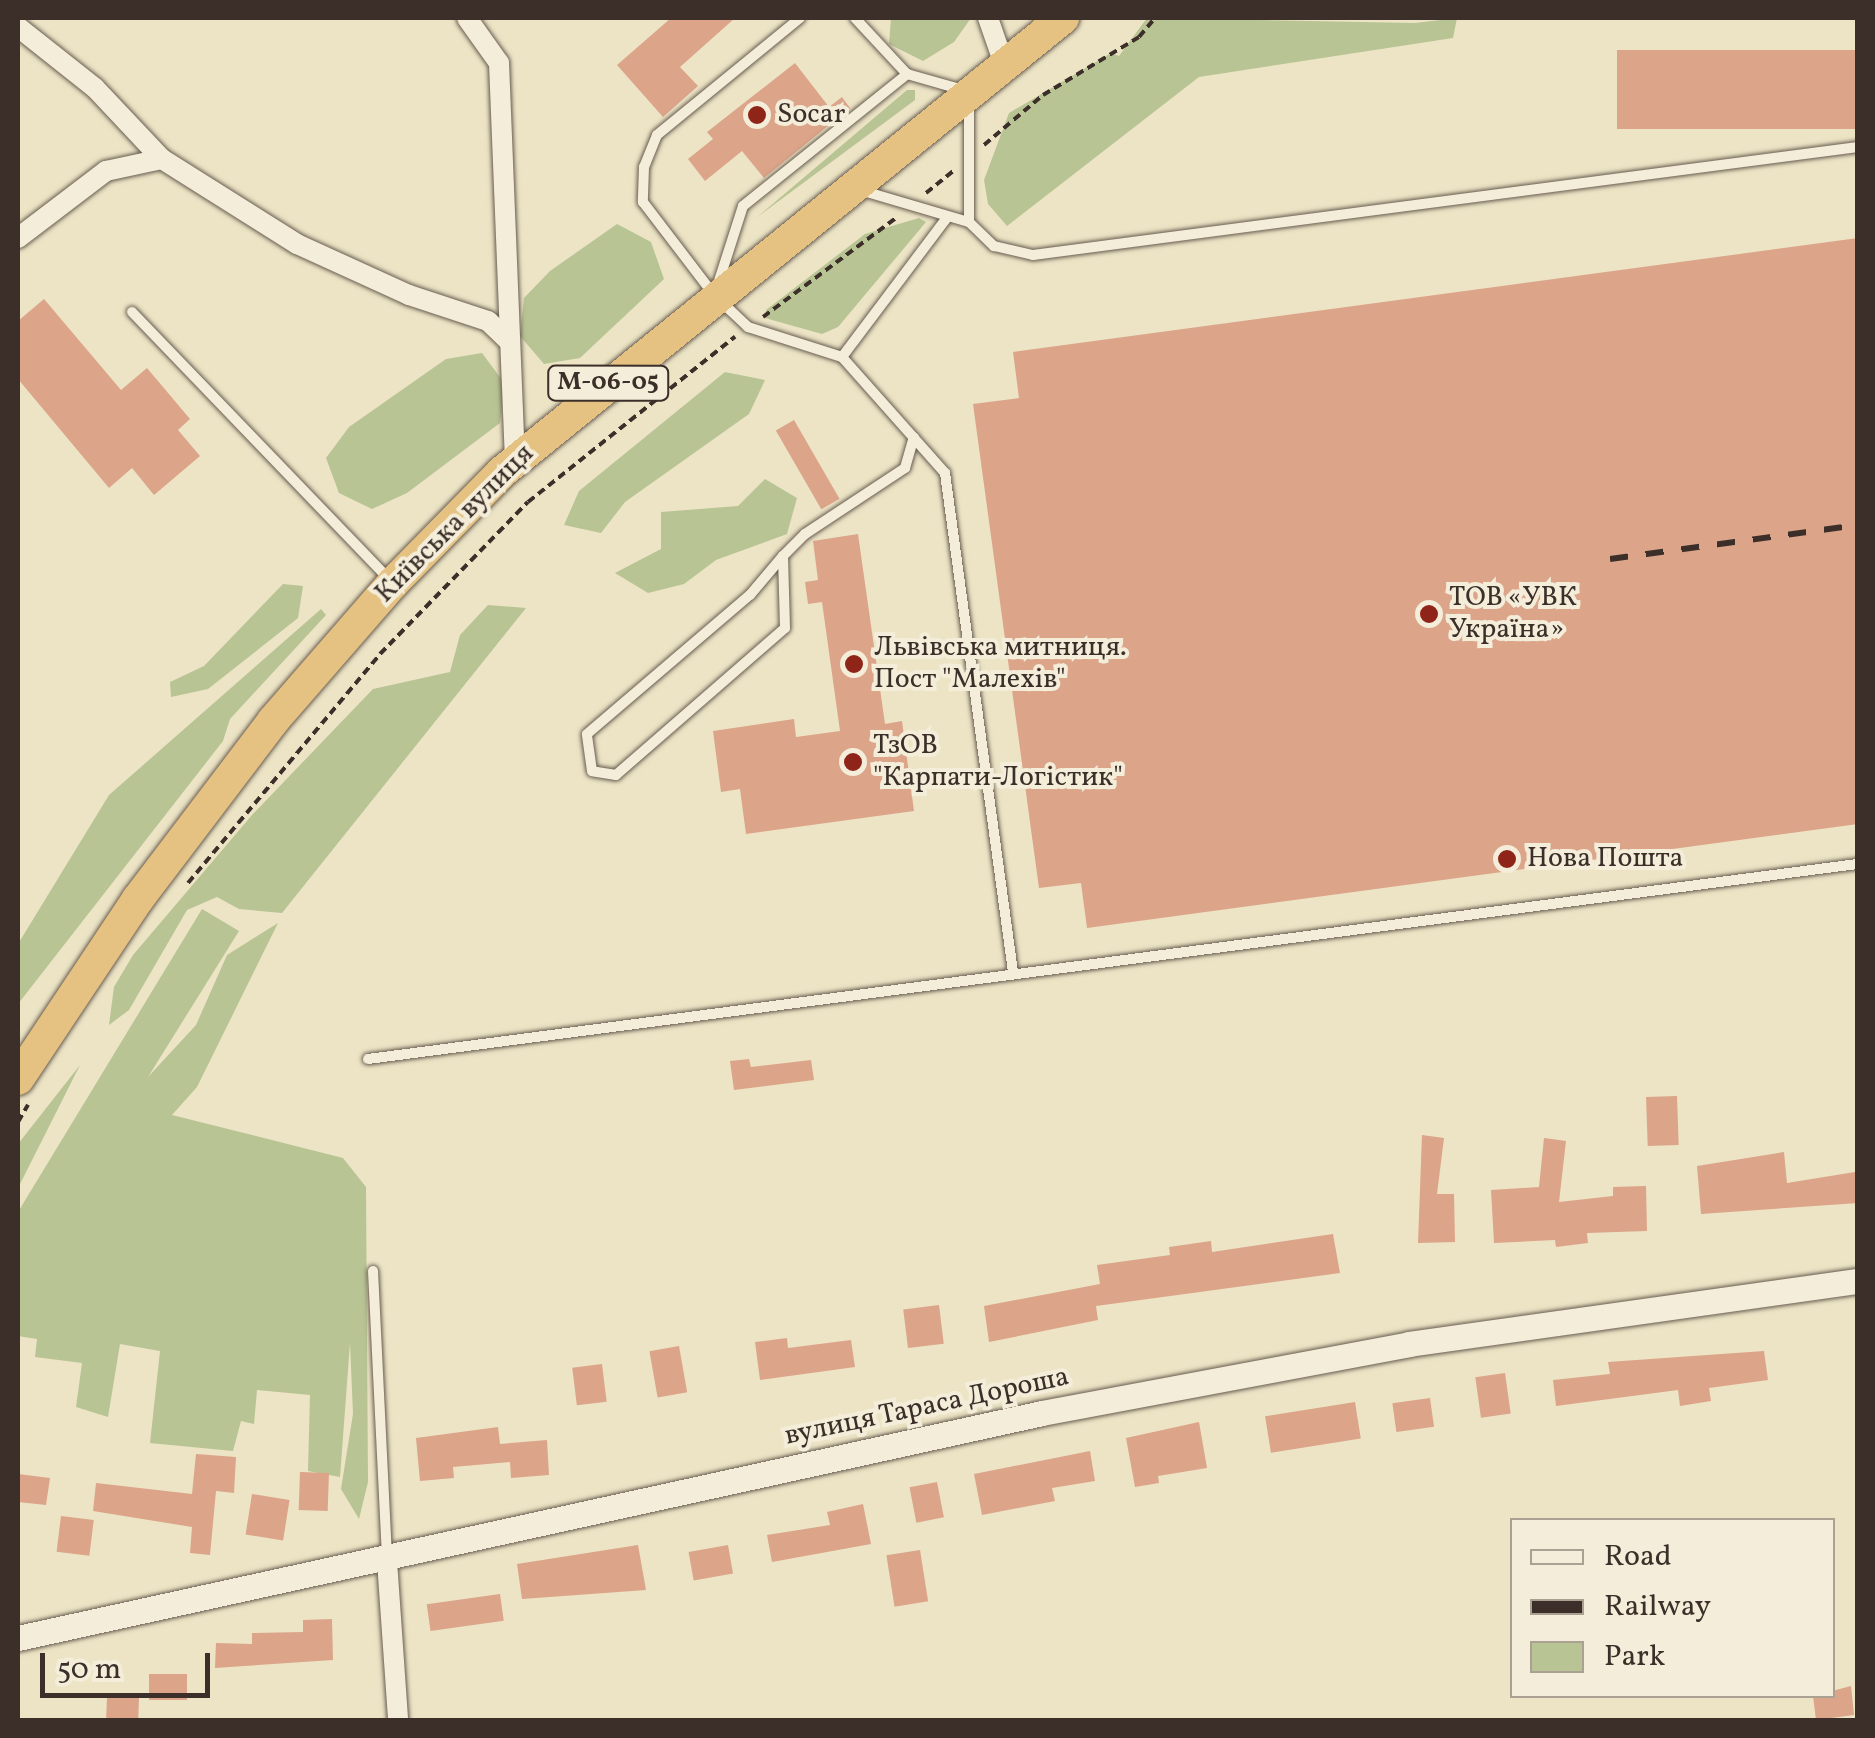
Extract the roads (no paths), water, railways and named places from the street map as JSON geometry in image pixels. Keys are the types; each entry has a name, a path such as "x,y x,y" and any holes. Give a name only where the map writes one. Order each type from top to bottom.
{"highway":[{"name":"Київська вулиця","path":"28,1084 48,1032 138,899 316,671 393,583 515,460 714,295 1064,18"}],"street":[{"path":"467,18 499,63 515,460"},
{"path":"988,18 1004,64"},
{"path":"18,27 95,88 162,159 297,244 409,294 488,321 510,342"},
{"path":"18,238 106,171 162,159"},
{"name":"вулиця Тараса Дороша","path":"18,1638 387,1561 1042,1413 1409,1344 1858,1281"},
{"path":"387,1561 398,1720"}],"lane":[{"path":"800,18 657,135 644,167 644,202 714,295 748,328 842,357 945,473 1013,972"},
{"path":"855,18 907,74 969,92 969,222"},
{"path":"714,295 743,206 907,74"},
{"path":"850,186 946,219 969,222 994,246 1032,255 1858,147"},
{"path":"842,357 946,219"},
{"path":"132,312 393,583"},
{"path":"783,556 785,628 616,775 592,771 587,734 750,595 783,556 905,468 914,437"},
{"path":"368,1059 1858,864"},
{"path":"18,1052 48,1032"},
{"path":"373,1270 387,1561"}],"railway":[{"path":"1610,559 1858,525"}],"place":[{"name":"Socar","path":"757,115"},
{"name":"ТОВ «УВК Україна»","path":"1429,614"},
{"name":"Львівська митниця. Пост \"Малехів\"","path":"854,664"},
{"name":"ТзОВ \"Карпати-Логістик\"","path":"853,762"},
{"name":"Нова Пошта","path":"1507,859"}]}
